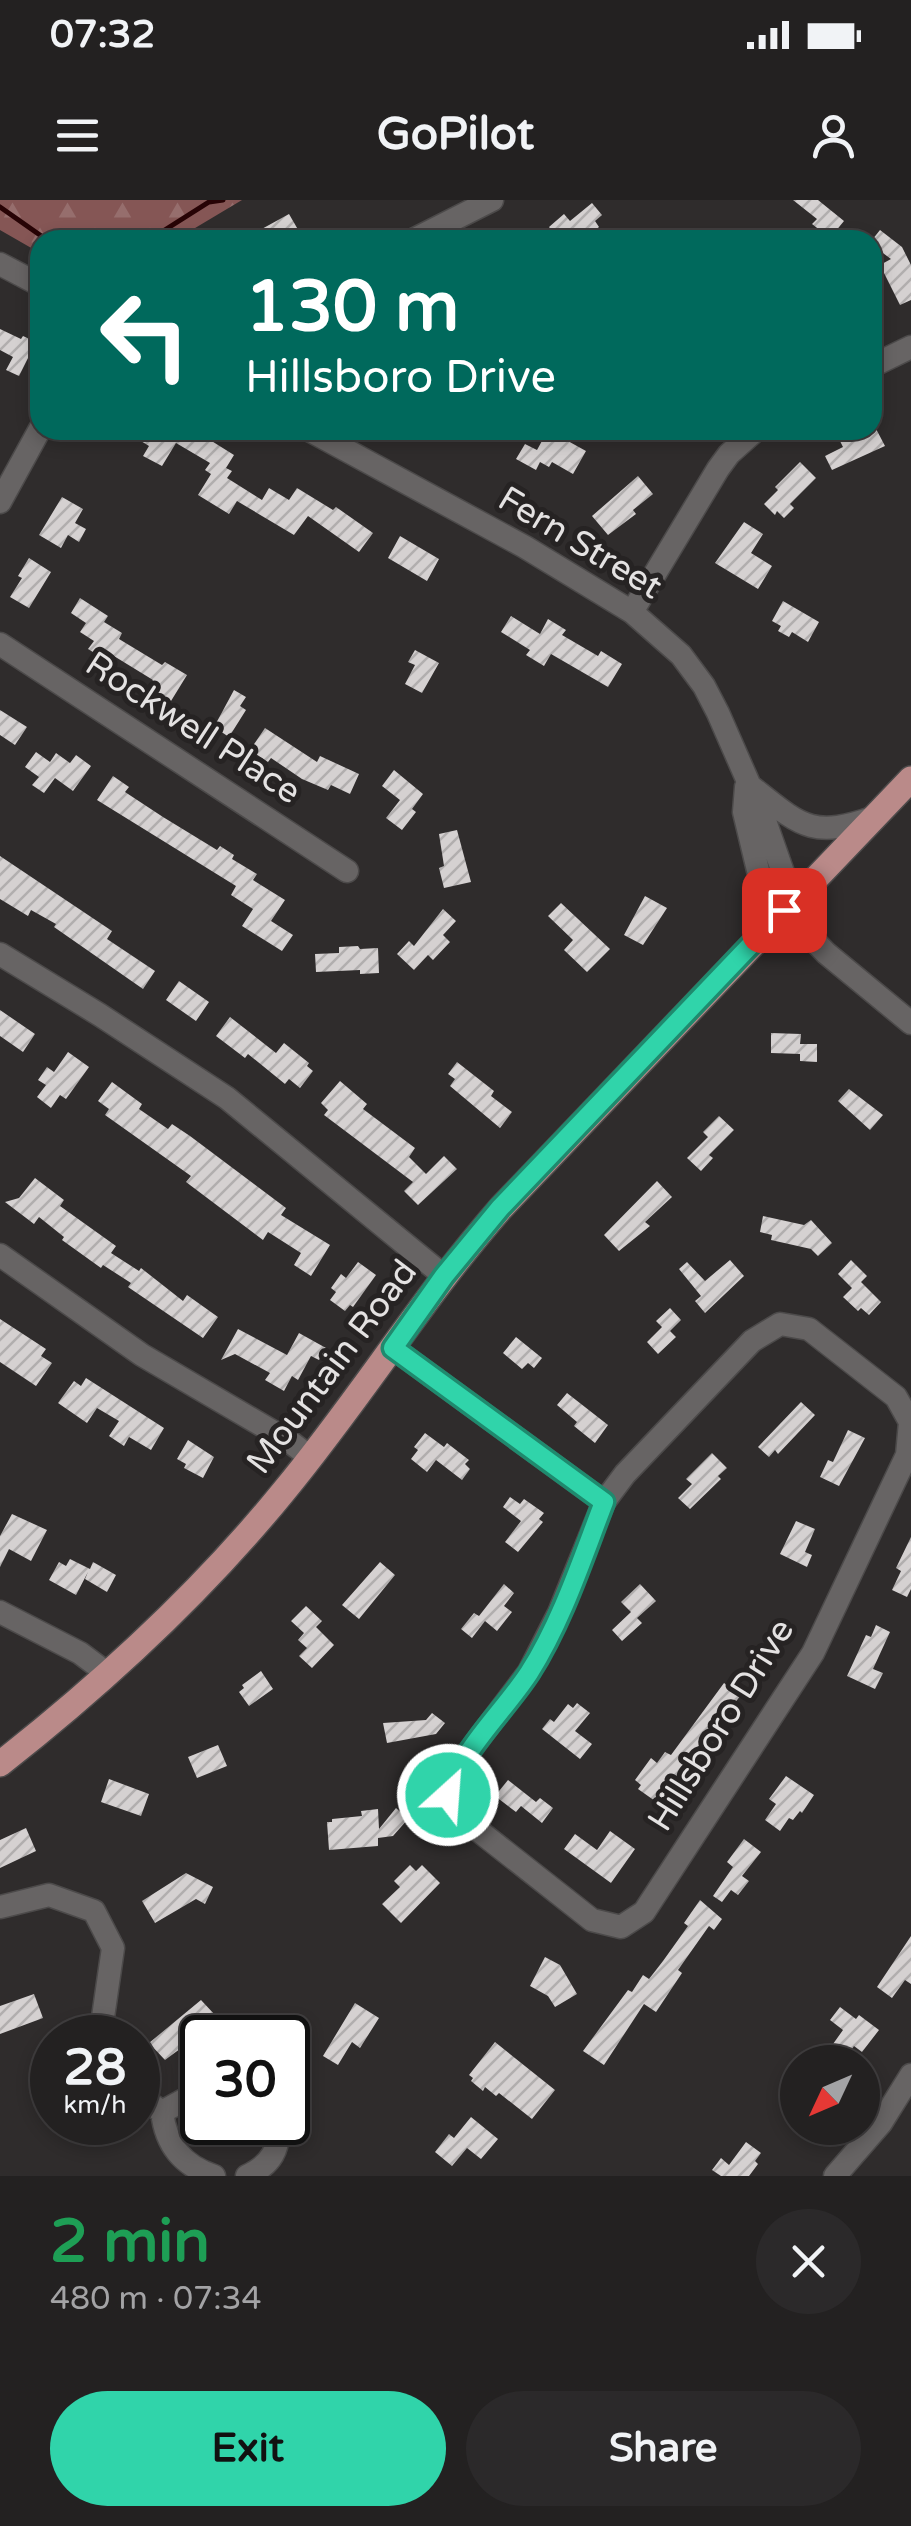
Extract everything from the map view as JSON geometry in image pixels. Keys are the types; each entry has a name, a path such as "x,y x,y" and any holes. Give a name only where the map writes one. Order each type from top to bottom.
{"main road":[{"name":"Mountain Road","path":"0,1764 108,1674 218,1567 311,1458 444,1276 500,1208 911,779"}],"street":[{"path":"434,230 492,200"},
{"path":"0,264 30,280"},
{"path":"882,361 911,347"},
{"path":"0,502 34,440"},
{"name":"Fern Street","path":"327,440 525,547 632,612 682,655 704,686 747,783 744,812 762,886 826,953 911,1022"},
{"path":"632,612 718,469 745,440"},
{"name":"Rockwell Place","path":"0,644 347,871"},
{"path":"747,783 783,813 806,826 832,827 875,817"},
{"path":"0,954 227,1098 444,1276"},
{"path":"0,1256 142,1355 289,1440 311,1458"},
{"name":"Hillsboro Drive","path":"780,1324 809,1328 896,1397 910,1422 907,1455 813,1653 644,1912 621,1927 592,1920 465,1820 448,1795 456,1768 529,1672 559,1614 604,1502 625,1474 752,1341 780,1324"},
{"path":"393,1348 604,1502"},
{"path":"0,1612 80,1653 108,1674"},
{"path":"0,1907 49,1894 94,1911 113,1948 103,2015"},
{"path":"835,2176 881,2122 911,2075"},
{"path":"180,2100 162,2112 165,2136 178,2156 214,2176"},
{"path":"248,2176 266,2166 277,2145"}],"green space":[{"path":"0,200 242,200 192,230 30,230 30,247 0,230"}],"building":[{"path":"793,200 818,200 844,221 837,230 820,230 812,224 817,219"},
{"path":"592,203 602,215 595,221 599,227 595,230 549,227 564,214 570,221"},
{"path":"289,214 298,230 260,230"},
{"path":"882,232 902,247 911,265 911,300 900,305 882,269 882,264 891,259 882,252"},
{"path":"0,329 30,339 30,354 19,376 6,370 13,357 0,350"},
{"path":"139,440 210,440 234,455 226,468 232,471 227,478 262,500 269,488 289,500 297,488 333,510 336,507 373,533 359,552 308,516 294,535 237,501 229,514 198,495 211,474 205,470 210,463 176,443 162,466 143,456 149,446"},
{"path":"542,440 566,440 586,451 573,474 552,462 549,467 540,462 536,470 516,459 525,444 537,450"},
{"path":"882,440 885,446 832,470 825,456 843,447 840,441"},
{"path":"800,462 816,478 790,504 794,508 784,518 777,511 775,515 764,504"},
{"path":"638,476 653,494 633,510 636,514 608,535 592,516"},
{"path":"62,497 83,509 75,523 86,529 79,542 68,535 61,548 39,535"},
{"path":"744,522 763,534 751,553 772,566 758,589 715,563"},
{"path":"400,536 439,559 427,581 388,558"},
{"path":"29,558 51,572 29,608 10,597"},
{"path":"80,598 108,616 104,622 122,633 119,639 187,675 171,701 149,687 153,680 109,653 106,660 88,649 94,641 80,632 86,623 71,613"},
{"path":"783,601 819,622 808,642 792,632 789,637 778,631 781,626 772,621"},
{"path":"511,616 540,634 548,619 566,630 562,635 598,656 601,651 622,664 608,687 551,654 544,666 526,655 530,650 501,632"},
{"path":"415,650 439,663 422,693 405,684 415,665 408,662"},
{"path":"234,690 246,697 240,706 246,710 229,737 214,727"},
{"path":"0,710 27,727 15,745 0,735"},
{"path":"265,728 317,762 320,756 359,774 350,794 302,779 271,758 268,762 250,750"},
{"path":"36,752 50,762 56,753 70,763 76,755 91,766 73,791 55,778 44,793 32,785 39,777 25,767"},
{"path":"394,770 423,794 412,809 416,812 402,830 386,818 400,800 382,786"},
{"path":"113,776 129,787 125,792 163,817 217,850 220,846 234,855 232,859 257,874 253,880 285,900 271,921 293,935 282,951 242,926 253,909 231,895 236,886 97,800"},
{"path":"457,830 471,882 444,888 439,868 444,866 439,834"},
{"path":"0,856 112,931 107,939 155,971 143,989 54,927 56,924 31,910 28,916 0,899"},
{"path":"645,896 667,908 643,945 624,935"},
{"path":"561,903 610,949 587,972 564,950 573,940 548,916"},
{"path":"443,909 456,921 443,935 450,942 433,960 428,955 414,970 397,954 409,941 414,946"},
{"path":"339,947 378,948 379,973 316,972 315,954 339,953"},
{"path":"179,981 209,1002 196,1021 166,1000"},
{"path":"0,1010 35,1034 23,1052 0,1036"},
{"path":"230,1017 276,1053 284,1043 309,1063 307,1066 313,1071 300,1088 289,1079 285,1084 248,1054 245,1058 216,1036"},
{"path":"771,1033 801,1034 800,1044 817,1044 817,1062 800,1061 800,1054 771,1053"},
{"path":"68,1052 89,1067 66,1099 60,1095 51,1108 37,1097 46,1085 38,1080 47,1067 54,1072"},
{"path":"457,1062 494,1091 491,1096 512,1112 500,1128 450,1086 455,1079 448,1074"},
{"path":"340,1081 367,1104 363,1109 415,1148 409,1157 426,1174 444,1156 457,1169 418,1205 404,1191 413,1182 324,1115 328,1110 321,1103"},
{"path":"112,1082 142,1104 139,1109 168,1129 172,1124 190,1136 286,1208 281,1215 330,1245 311,1276 294,1265 301,1253 268,1232 263,1240 186,1182 191,1176 105,1115 109,1109 98,1101"},
{"path":"849,1089 883,1115 870,1130 838,1101"},
{"path":"719,1116 734,1130 709,1155 713,1158 701,1171 687,1158 708,1137 703,1132"},
{"path":"35,1178 64,1200 60,1206 116,1246 111,1253 139,1271 141,1268 183,1301 187,1295 218,1317 203,1338 128,1287 131,1283 103,1265 101,1268 62,1240 64,1237 39,1217 34,1224 5,1202 19,1198"},
{"path":"657,1181 672,1197 645,1222 650,1226 619,1251 604,1235"},
{"path":"763,1216 804,1225 811,1220 832,1243 818,1256 811,1249 771,1240 772,1235 760,1232"},
{"path":"730,1260 744,1276 705,1313 695,1301 701,1296 679,1269 687,1262 705,1281"},
{"path":"851,1260 867,1276 861,1282 881,1302 869,1315 843,1297 852,1288 838,1274"},
{"path":"358,1262 376,1275 353,1307 350,1305 345,1311 330,1300 336,1292 331,1288 341,1274 346,1278"},
{"path":"670,1308 681,1320 670,1331 676,1337 658,1354 647,1342 662,1327 656,1321"},
{"path":"0,1319 46,1349 41,1356 52,1363 36,1386 0,1362"},
{"path":"238,1329 287,1355 299,1333 326,1348 319,1360 311,1356 298,1380 292,1376 284,1391 265,1380 270,1373 235,1354 221,1360"},
{"path":"516,1337 542,1358 534,1368 528,1363 522,1369 503,1353"},
{"path":"86,1378 164,1428 151,1450 129,1437 124,1446 109,1436 119,1421 97,1408 87,1423 58,1403 74,1381 81,1386"},
{"path":"567,1393 608,1425 595,1443 557,1405"},
{"path":"801,1402 815,1415 778,1454 775,1450 769,1457 758,1447"},
{"path":"848,1430 865,1438 839,1486 820,1477 828,1460 833,1462"},
{"path":"425,1433 469,1460 465,1464 470,1469 462,1480 436,1460 427,1472 411,1459 418,1450 414,1447"},
{"path":"188,1440 214,1457 203,1478 184,1468 186,1464 177,1459"},
{"path":"712,1453 727,1468 690,1509 678,1498 692,1484 686,1479"},
{"path":"510,1497 520,1504 524,1499 544,1513 539,1519 543,1522 518,1552 505,1542 521,1521 503,1507"},
{"path":"12,1514 47,1530 31,1561 9,1549 0,1567 0,1536"},
{"path":"796,1521 815,1529 805,1552 812,1555 807,1567 780,1554"},
{"path":"911,1537 911,1589 907,1597 892,1590 901,1571 896,1568"},
{"path":"70,1559 90,1569 93,1562 116,1575 107,1592 85,1579 88,1572 76,1595 49,1580 59,1562 66,1566"},
{"path":"380,1562 395,1575 359,1619 342,1605"},
{"path":"504,1584 514,1593 504,1606 512,1612 497,1631 485,1621 472,1638 461,1629 474,1613 479,1616"},
{"path":"640,1584 656,1601 637,1618 642,1623 622,1641 612,1630 631,1612 621,1602"},
{"path":"306,1606 322,1621 316,1627 334,1645 312,1668 299,1656 307,1648 298,1640 304,1633 291,1621"},
{"path":"876,1625 890,1632 873,1669 883,1673 875,1689 847,1676 866,1635 871,1637"},
{"path":"261,1671 273,1689 249,1706 239,1692"},
{"path":"724,1683 741,1695 726,1714 723,1712 670,1786 677,1791 665,1808 638,1789 641,1785 635,1780 651,1758 657,1763 665,1752 671,1755"},
{"path":"577,1703 590,1713 575,1731 592,1744 580,1759 542,1729 550,1719 554,1722 568,1704 573,1708"},
{"path":"432,1713 445,1723 436,1734 387,1743 383,1723 426,1720"},
{"path":"218,1745 227,1766 197,1778 188,1757"},
{"path":"786,1776 814,1795 802,1813 793,1820 789,1818 780,1831 765,1820 776,1804 769,1799"},
{"path":"109,1779 149,1794 141,1816 101,1802"},
{"path":"508,1780 536,1802 540,1798 553,1808 542,1823 521,1806 516,1812 495,1796"},
{"path":"396,1808 408,1819 393,1836 378,1838 378,1846 329,1850 327,1822 378,1809 379,1829"},
{"path":"26,1828 36,1851 0,1868 0,1840"},
{"path":"610,1831 635,1849 611,1883 564,1849 575,1834 597,1850"},
{"path":"744,1839 761,1852 742,1876 749,1881 738,1895 731,1890 722,1902 713,1896 733,1867 727,1862"},
{"path":"410,1865 416,1871 422,1865 440,1883 401,1923 382,1904 400,1887 394,1881"},
{"path":"186,1873 213,1887 205,1904 196,1899 155,1923 142,1901"},
{"path":"700,1900 722,1919 714,1930 709,1926 678,1970 682,1973 656,2012 644,2004 604,2065 583,2051 628,1990 632,1992 643,1975 649,1979 663,1961 688,1926 684,1923"},
{"path":"911,1936 911,1984 905,1980 892,1998 877,1987"},
{"path":"545,1957 560,1965 577,1994 555,2007 548,1996 530,1986"},
{"path":"34,1994 42,2015 30,2015 30,2023 0,2034 0,2006"},
{"path":"201,2000 215,2015 183,2015"},
{"path":"355,2003 379,2018 360,2048 352,2042 338,2065 323,2056"},
{"path":"840,2007 879,2030 867,2045 832,2045 843,2030 830,2020"},
{"path":"180,2017 180,2049 165,2060 160,2055 160,2034"},
{"path":"495,2042 555,2090 532,2119 499,2093 496,2096 485,2087 483,2091 471,2081 469,2075"},
{"path":"471,2117 498,2139 481,2159 467,2148 452,2166 435,2152 449,2134 454,2138"},
{"path":"746,2142 761,2153 749,2176 721,2176 712,2170 721,2158 729,2165"}],"waterway":[{"path":"165,230 209,202 223,200"},
{"path":"0,207 33,230"}],"route":[{"path":"448,1795 456,1768 529,1672 559,1614 604,1502 393,1348 463,1251 500,1208 784,910"}]}
